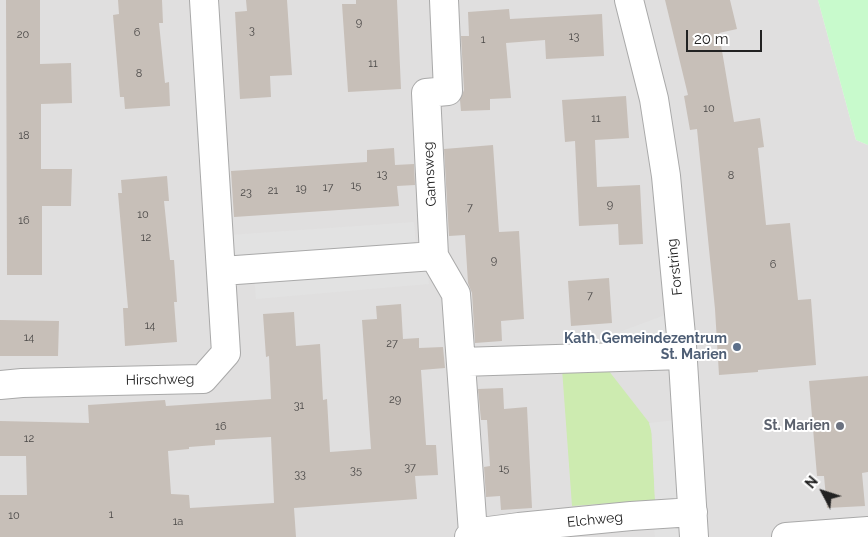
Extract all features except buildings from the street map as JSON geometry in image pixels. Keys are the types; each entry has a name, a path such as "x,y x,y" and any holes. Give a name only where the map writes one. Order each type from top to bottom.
{"street":[{"name":"Hirschweg","path":"0,385 203,379 226,353 204,0"},
{"name":"Gamsweg","path":"444,0 448,91 426,93 434,256 456,294 471,535"},
{"name":"Forstring","path":"629,0 654,99 661,137 683,355 684,457 693,525"},
{"path":"222,271 434,256"},
{"path":"460,362 683,355"},
{"name":"Elchweg","path":"471,535 605,519 693,525"},
{"path":"786,537 868,531"}],"shaded area":[{"path":"0,0 818,0 856,140 868,145 868,537 0,537"},
{"path":"414,222 416,246 230,258 229,235"},
{"path":"427,262 429,284 256,299 254,277"},
{"path":"665,315 667,347 597,352 595,341"},
{"path":"676,420 683,499 655,500 652,434 649,423"},
{"path":"679,526 680,537 655,537 654,527"}],"green space":[{"path":"818,0 868,0 868,145 856,140"},
{"path":"605,366 651,425 655,500 572,506 562,369"}],"place":[{"name":"Kath. Gemeindezentrum St. Marien","path":"737,347"},
{"name":"St. Marien","path":"840,426"}]}
